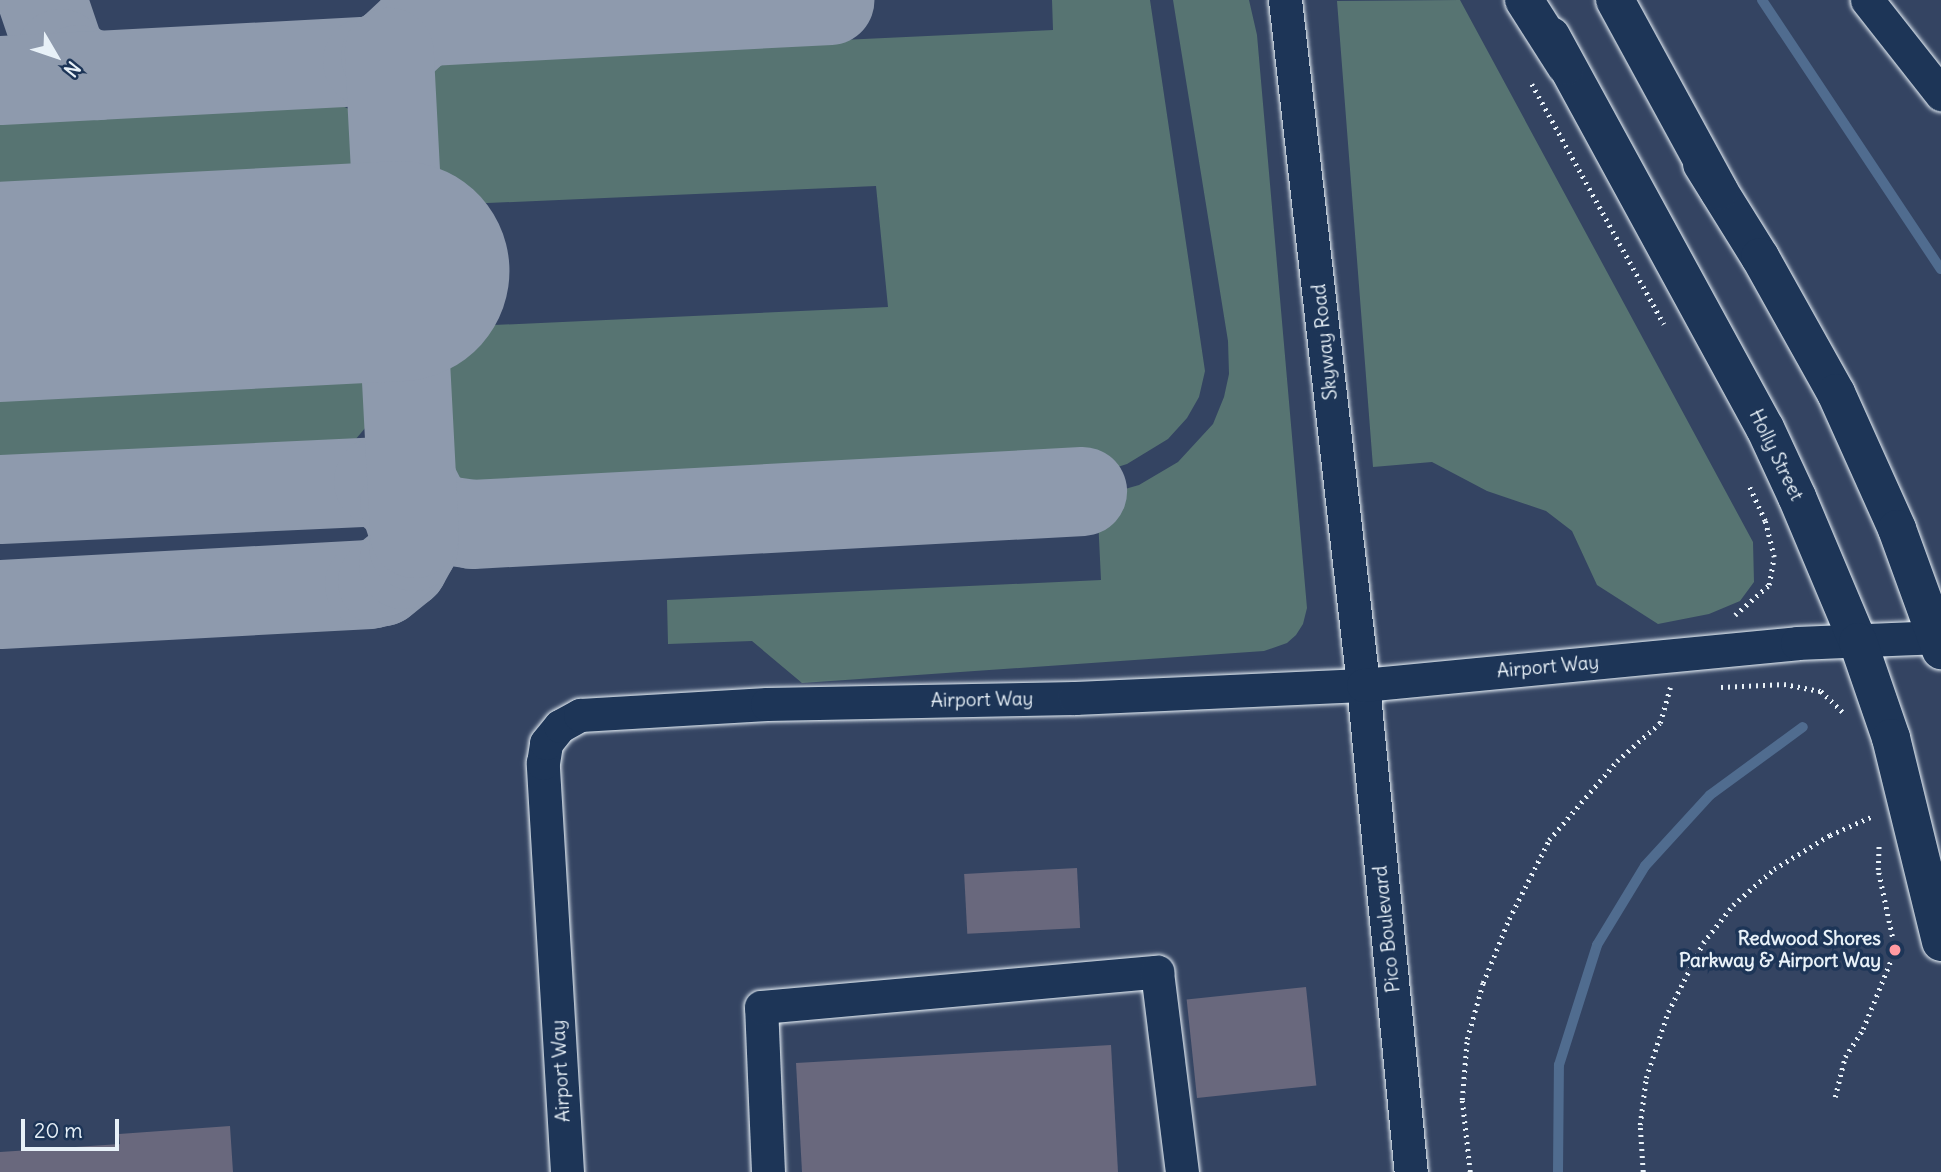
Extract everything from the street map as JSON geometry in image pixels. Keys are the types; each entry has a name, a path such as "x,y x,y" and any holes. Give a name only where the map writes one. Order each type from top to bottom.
{"main road":[{"path":"1524,0 1566,66"},
{"name":"Holly Street","path":"1532,0 1765,428 1858,642 1891,738 1941,942"},
{"path":"1597,0 1719,191 1798,323 1836,393 1886,504 1940,642"},
{"path":"1615,0 1719,191"}],"street":[{"name":"Skyway Road","path":"1286,0 1363,685"},
{"path":"1867,0 1941,94"},
{"name":"Airport Way","path":"567,1172 542,763 546,743 560,726 580,715 611,710 1075,698 1363,685 1797,643 1940,642"},
{"name":"Pico Boulevard","path":"1363,685 1411,1172"},
{"path":"768,1172 761,1007 1157,972 1182,1172"}],"path":[{"path":"1529,79 1670,335"},
{"path":"1728,620 1748,607 1769,585 1774,557 1765,522 1745,476"},
{"path":"1470,1172 1462,1100 1466,1039 1483,983 1509,919 1549,840 1616,761 1660,723 1680,655"},
{"path":"1710,687 1784,684 1821,691 1851,719"},
{"path":"1874,803 1878,824"},
{"path":"1643,1172 1640,1125 1646,1078 1668,1012 1703,943 1733,905 1774,869 1830,835 1876,814"},
{"path":"1835,1097 1845,1057 1863,1029 1895,950 1878,870 1879,833"}],"green space":[{"path":"1052,0 1150,0 1205,371 1199,397 1187,418 1168,439 1127,464 1105,471 500,495 476,492 451,471 441,452 436,430 429,328 888,307 876,186 420,206 412,92 413,82 421,68 437,59 1053,30"},
{"path":"1173,0 1249,0 1257,35 1307,608 1303,624 1296,635 1287,643 1264,651 802,683 752,641 668,644 667,600 1101,580 1097,497 1139,485 1178,462 1213,424 1224,397 1229,374 1228,341"},
{"path":"1460,0 1753,542 1754,582 1740,601 1709,614 1658,624 1597,585 1572,531 1546,511 1487,491 1432,462 1373,467 1337,1"},
{"path":"309,98 334,102 353,111 365,133 367,168 359,184 346,197 330,204 314,209 0,224 0,112"},
{"path":"348,340 356,344 363,357 368,413 366,427 355,440 341,448 0,464 0,359"}],"building":[{"path":"1077,868 1080,928 967,934 964,874"},
{"path":"1306,987 1316,1085 1197,1098 1187,1000"},
{"path":"1111,1045 1118,1172 802,1172 796,1063"},
{"path":"230,1126 233,1172 0,1172 0,1152 120,1144 119,1134"}],"waterway":[{"path":"1762,0 1941,269"},
{"path":"1558,1172 1559,1065 1597,945 1645,866 1710,795 1803,727"}],"taxiway":[{"path":"42,0 60,53 78,69 97,75"},
{"path":"0,80 367,61 385,56 414,29 428,21 829,0"},
{"path":"0,604 369,584 382,581 403,564 413,546 414,533 389,52"},
{"path":"410,478 426,509 445,520 472,524 1082,491"},
{"path":"0,499 378,481 404,503 414,533"}],"runway":[{"path":"0,292 399,271"}],"place":[{"name":"Redwood Shores Parkway & Airport Way","path":"1895,950"}]}
